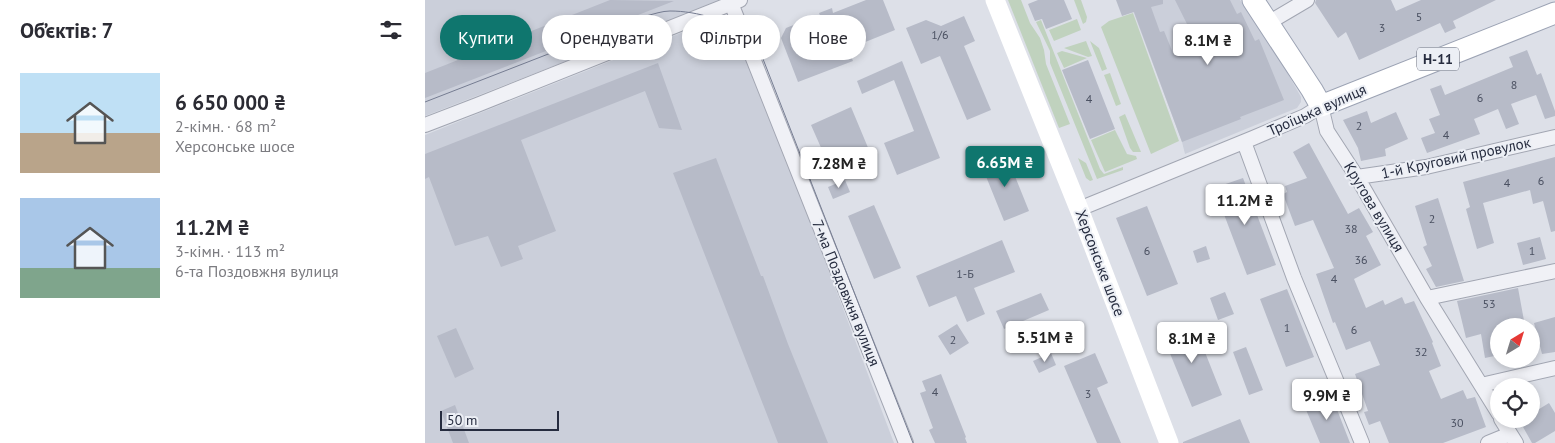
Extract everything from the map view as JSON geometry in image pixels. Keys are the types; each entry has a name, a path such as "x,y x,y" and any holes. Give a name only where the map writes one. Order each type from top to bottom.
{"main road":[{"name":"Херсонське шосе","path":"995,0 1079,209 1169,443"},
{"name":"Кругова вулиця","path":"1253,0 1321,106"},
{"name":"Троїцька вулиця","path":"1321,106 1555,13"}],"street":[{"path":"1267,23 1307,0"},
{"path":"425,125 735,2"},
{"name":"7-ма Поздовжня вулиця","path":"735,2 906,443"},
{"name":"Троїцька вулиця","path":"1079,209 1305,116 1321,106"},
{"name":"Кругова вулиця","path":"1321,106 1327,131 1357,177 1427,298 1490,400"},
{"name":"1-й Круговий провулок","path":"1357,177 1426,167 1555,137"},
{"path":"1243,142 1294,278 1362,443"},
{"path":"1427,298 1555,271"},
{"path":"1481,385 1555,368"},
{"path":"1488,443 1513,438"}],"shaded area":[{"path":"425,0 723,0 672,20 672,15 542,15 542,60 569,60 425,116"},
{"path":"1129,0 1240,0 1266,35 1301,97 1301,102 1297,108 1185,154"},
{"path":"682,33 682,60 749,60 894,443 425,443 425,135 613,60 672,60 672,37"}],"green space":[{"path":"1008,0 1021,0 1030,23 1040,38 1046,64 1070,124 1059,128"},
{"path":"1074,0 1081,0 1087,17 1086,22 1083,24"},
{"path":"1133,13 1179,141 1151,154 1101,27 1109,21"},
{"path":"1077,19 1081,30 1054,41 1049,30"},
{"path":"1041,20 1100,169 1104,174 1123,167 1123,170 1097,179 1050,63 1050,51 1036,22"},
{"path":"1086,41 1092,56 1088,57 1064,48"},
{"path":"1090,41 1099,48 1107,69 1102,71"},
{"path":"1062,51 1087,58 1064,68 1057,53"},
{"path":"1110,73 1121,104 1116,106 1104,75"},
{"path":"1125,114 1141,152 1133,152 1130,148 1119,117"},
{"path":"1115,130 1127,154 1136,156 1137,159 1105,172 1091,140"},
{"path":"1078,158 1086,163 1093,180 1090,181 1086,178"}],"building":[{"path":"610,0 674,1 638,15 572,15"},
{"path":"866,0 883,0 895,30 866,42 866,15 820,15 819,13 832,8 833,13"},
{"path":"1038,0 1064,0 1072,19 1046,29 1042,19 1035,21 1028,4"},
{"path":"1116,0 1163,0 1163,4 1151,7 1160,32 1164,31 1173,53 1197,44 1175,0 1230,0 1237,14 1241,12 1255,41 1259,39 1284,100 1182,142 1134,12 1122,16"},
{"path":"1316,0 1391,0 1396,11 1421,0 1496,0 1453,21 1456,28 1445,33 1440,23 1359,60 1346,32 1338,38 1315,3"},
{"path":"964,16 975,41 964,46 991,110 967,120 940,56 921,64 906,28 926,20 941,26"},
{"path":"790,26 790,60 853,61 798,82 781,38 786,28"},
{"path":"542,27 542,52 532,56 532,31"},
{"path":"1527,50 1537,75 1541,73 1555,111 1555,116 1545,119 1536,95 1511,104 1519,124 1506,129 1498,109 1474,119 1480,134 1427,153 1421,138 1435,133 1429,119 1440,115 1430,89 1441,85 1445,95 1513,67 1509,57"},
{"path":"458,60 523,60 425,98 425,73"},
{"path":"1088,60 1115,129 1090,139 1062,70"},
{"path":"902,61 940,158 897,175 884,143 914,131 894,80 862,94 857,81"},
{"path":"658,63 682,130 659,128 645,91 521,140 556,231 518,246 523,259 501,267 488,236 455,246 429,177 425,179 425,154"},
{"path":"851,107 869,150 830,168 811,125"},
{"path":"1367,111 1371,123 1396,112 1408,139 1385,149 1386,156 1361,161 1358,148 1343,120"},
{"path":"1309,143 1348,214 1359,208 1373,232 1366,236 1381,265 1354,279 1366,308 1383,300 1385,305 1402,297 1405,304 1414,301 1433,342 1441,366 1429,371 1441,399 1463,390 1467,399 1475,397 1486,427 1443,443 1389,443 1380,421 1369,425 1364,412 1368,411 1355,374 1380,365 1370,341 1346,350 1335,322 1333,323 1316,274 1334,268 1313,220 1295,226 1283,194 1287,192 1285,186 1307,178 1293,152"},
{"path":"1006,154 1029,211 1004,221 981,164"},
{"path":"1555,157 1555,231 1551,232 1543,201 1533,204 1530,190 1483,203 1494,243 1477,249 1466,209 1470,207 1463,182"},
{"path":"716,158 828,443 778,443 673,173"},
{"path":"1243,178 1276,265 1247,275 1214,188"},
{"path":"845,180 850,192 833,199 828,187"},
{"path":"1438,198 1464,281 1436,287 1426,269 1432,266 1423,247 1427,245 1415,206"},
{"path":"874,205 901,268 874,279 848,216"},
{"path":"1147,206 1178,284 1147,296 1116,218"},
{"path":"1540,237 1546,259 1523,265 1517,243"},
{"path":"1002,240 1015,272 974,288 985,314 967,322 956,296 929,307 916,276"},
{"path":"1206,246 1210,259 1197,263 1193,251"},
{"path":"1518,288 1524,318 1490,318 1490,357 1485,358 1481,334 1466,338 1457,301"},
{"path":"1287,289 1314,357 1286,367 1260,299"},
{"path":"1225,292 1234,314 1218,320 1210,298"},
{"path":"1041,293 1049,310 1004,329 996,311"},
{"path":"1555,317 1555,352 1542,354 1540,346 1540,321"},
{"path":"1193,322 1222,395 1192,407 1162,334"},
{"path":"957,324 969,343 950,355 938,336"},
{"path":"456,328 474,369 455,378 437,336"},
{"path":"1246,347 1263,390 1249,395 1233,352"},
{"path":"1051,353 1056,365 1039,373 1033,361"},
{"path":"1095,353 1108,383 1097,388 1121,443 1097,443 1064,366"},
{"path":"941,374 967,443 935,443 929,430 933,428 920,393 926,391 922,381"},
{"path":"1331,394 1350,443 1320,443 1304,405"},
{"path":"1549,403 1555,413 1555,431 1532,443 1524,428 1540,428 1540,408"},
{"path":"455,405 469,443 453,443 441,411"},
{"path":"1240,419 1250,443 1183,443 1183,442"}],"tram line":[{"path":"425,102 658,13 680,11 702,15 732,27 749,41 763,59 913,443"}]}
